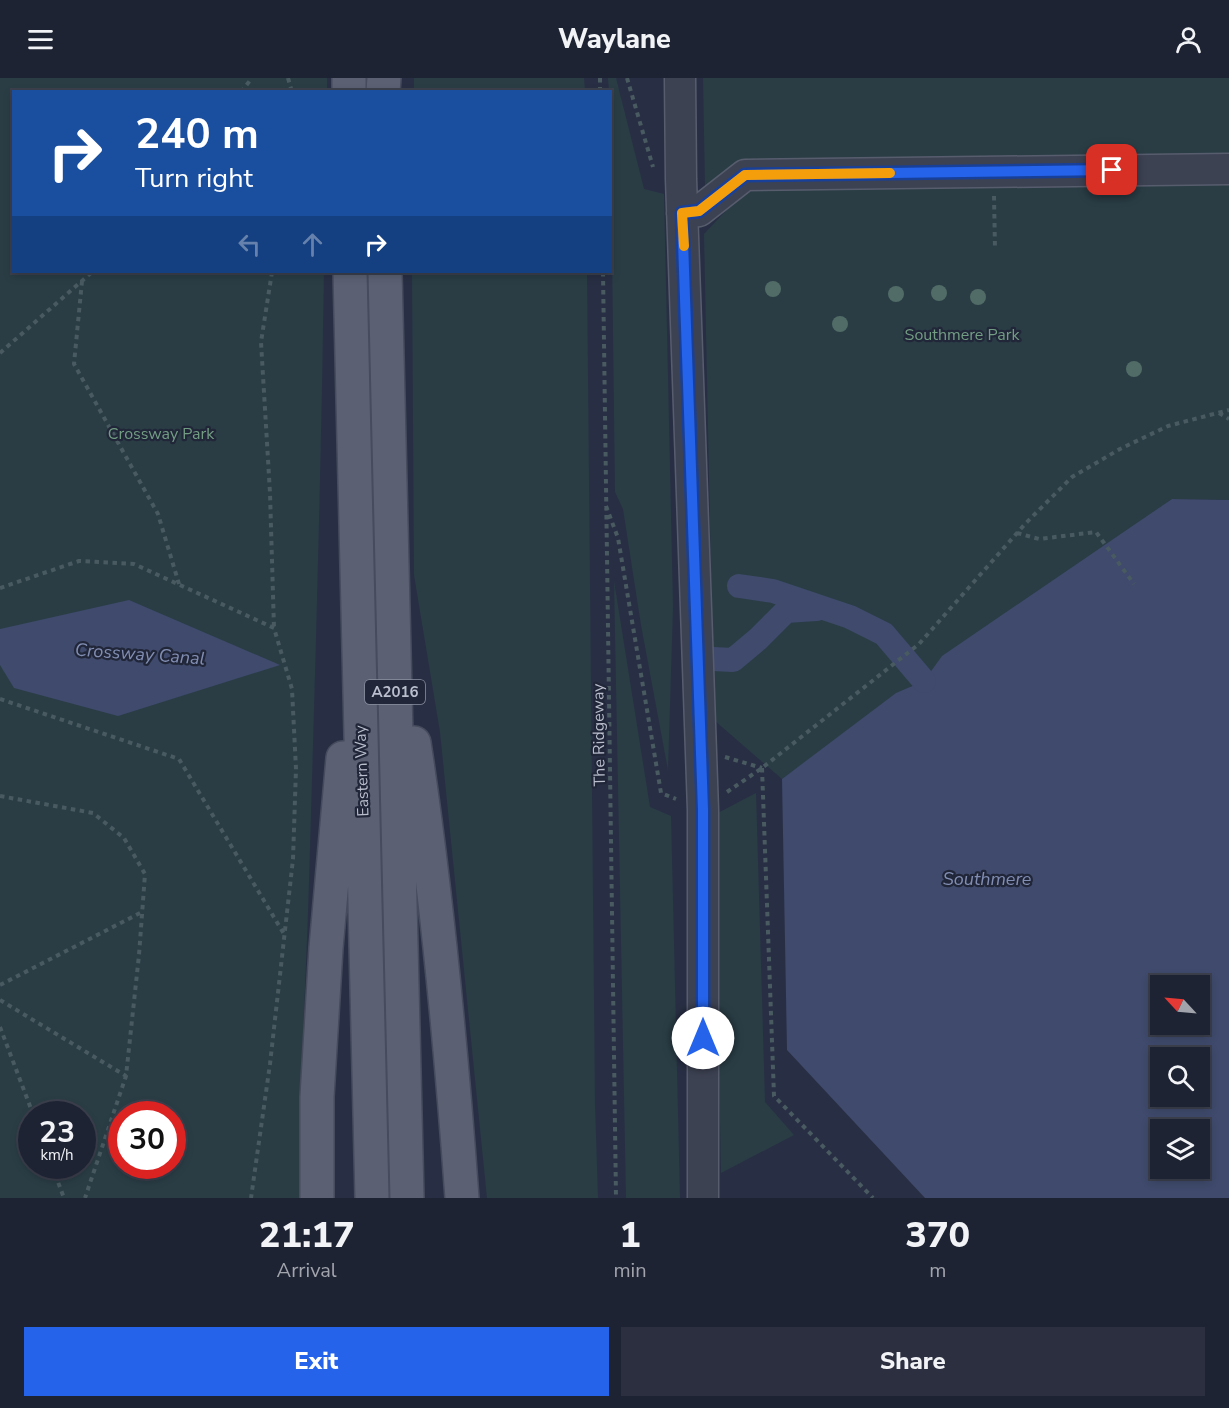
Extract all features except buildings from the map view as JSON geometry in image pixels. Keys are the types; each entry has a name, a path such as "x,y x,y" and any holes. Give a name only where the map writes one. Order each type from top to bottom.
{"main road":[{"name":"Eastern Way","path":"350,273 372,1198"},
{"name":"A2016","path":"385,273 407,1198"},
{"path":"393,603 424,812 452,1064 462,1198"},
{"path":"317,1198 317,1097 326,948 357,607"}],"street":[{"path":"680,78 682,213 703,810 703,1198"},
{"path":"682,213 699,211 745,175 1229,169"}],"path":[{"path":"243,90 252,78"},
{"path":"627,78 655,172"},
{"path":"994,199 995,249"},
{"path":"0,353 91,273"},
{"path":"252,1198 293,859 296,769 292,689 274,628 270,493 261,342 272,273"},
{"name":"The Ridgeway","path":"603,273 616,1198"},
{"path":"82,281 74,364 158,514 179,585"},
{"path":"703,810 762,768 919,644 1017,533 1072,477 1120,449 1168,426 1229,410"},
{"path":"1218,412 1229,418"},
{"path":"606,506 618,538 657,779"},
{"path":"1017,533 1039,539 1096,532 1134,584"},
{"path":"0,588 79,561 134,564 274,628"},
{"path":"0,699 179,759 285,935"},
{"path":"701,750 762,768"},
{"path":"762,768 774,1096 873,1198"},
{"path":"0,796 93,813 124,838 145,874 126,1076 85,1198"},
{"path":"0,985 142,912"},
{"path":"0,1000 126,1076"},
{"path":"0,1027 28,1101"},
{"path":"57,1179 64,1198"}],"green space":[{"name":"Crossway Park","path":"0,78 327,78 327,90 12,90 12,273 324,273 316,653 299,1198 0,1198"},
{"path":"414,78 584,78 585,90 414,90"},
{"path":"608,78 616,78 644,189 664,194 673,607 668,770 641,625 623,509 615,492 612,90 609,90"},
{"name":"Southmere Park","path":"703,78 1229,78 1229,500 1172,499 782,779 714,720 704,234 772,162 740,161 705,186"},
{"path":"412,273 587,273 595,1105 598,1198 487,1198 440,732 414,575"},
{"path":"614,581 650,807 671,816 680,1198 626,1198"},
{"path":"756,793 765,1102 794,1135 721,1173 714,815"}],"water":[{"name":"Southmere","path":"1172,499 1229,500 1229,1198 925,1198 787,1050 782,779 896,693 924,681 942,656"},
{"path":"129,600 280,665 118,716 14,688 0,665 0,629"}],"waterway":[{"name":"Crossway Canal","path":"739,586 773,591 850,617 884,634 924,681"},
{"path":"713,659 733,660 786,611 816,609"}],"slow traffic":[{"path":"684,246 682,213 699,211 745,175 890,173"}],"route":[{"path":"703,1038 703,810 682,213 699,211 745,175 1112,170"}]}
